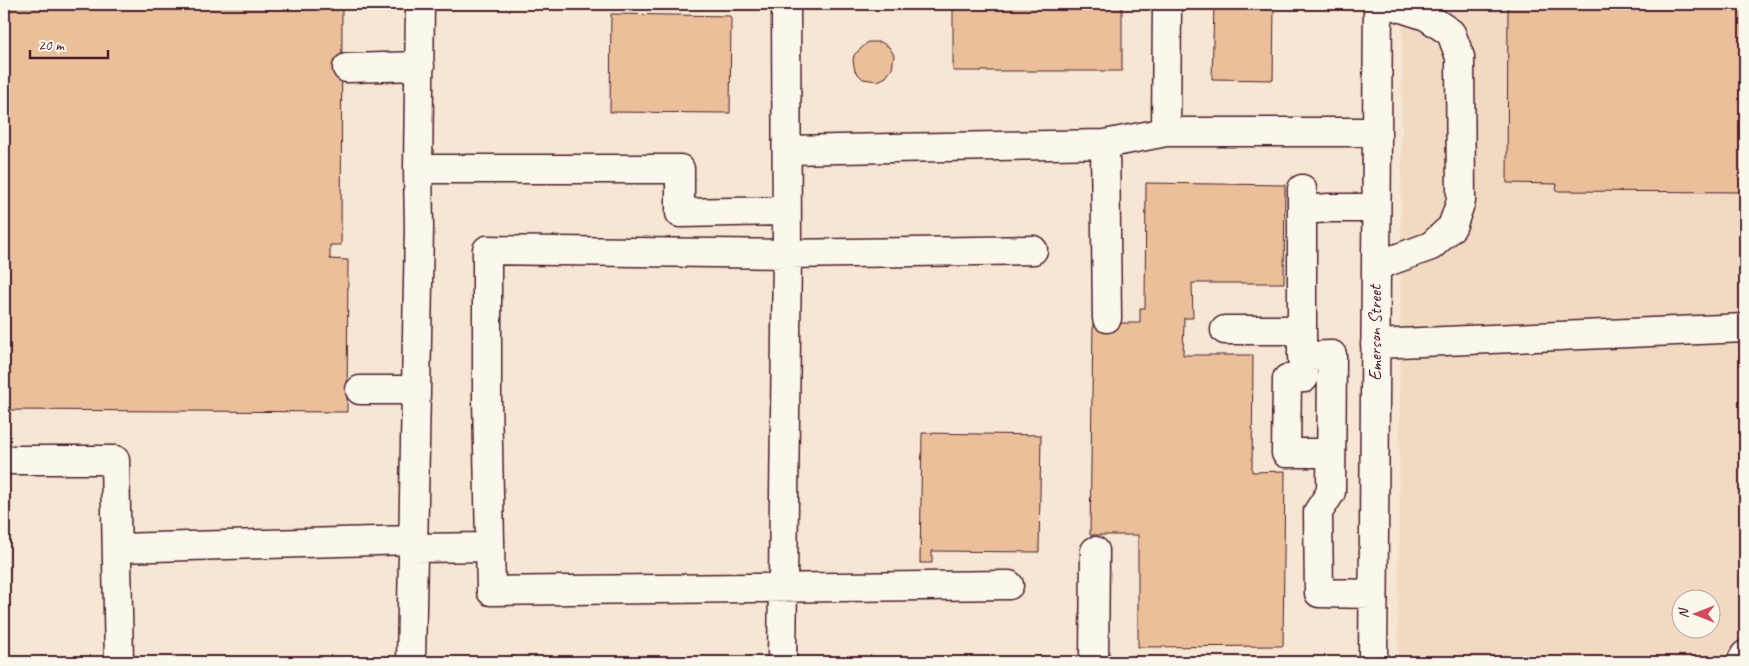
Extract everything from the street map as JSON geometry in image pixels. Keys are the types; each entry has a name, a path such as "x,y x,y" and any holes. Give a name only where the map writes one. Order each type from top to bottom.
{"street":[{"path":"411,662 419,228 420,4"},
{"path":"782,662 787,254 786,4"},
{"path":"1166,132 1167,4"},
{"name":"Emerson Street","path":"1373,662 1378,4"},
{"path":"1376,266 1430,246 1452,227 1461,201 1460,57 1451,33 1426,16 1389,4"},
{"path":"347,68 420,66"},
{"path":"787,150 1105,144 1166,132 1377,132"},
{"path":"1105,144 1107,318"},
{"path":"418,169 680,169 680,213 787,211"},
{"path":"1330,453 1286,453 1287,379 1304,378 1302,343 1302,200 1329,208 1376,208"},
{"path":"1009,585 491,591 487,399 487,250 787,254 1033,250"},
{"path":"1375,344 1745,328"},
{"path":"1225,330 1302,343 1332,355 1330,492 1318,512 1319,593 1373,594"},
{"path":"360,390 416,390"},
{"path":"4,460 115,460 118,662"},
{"path":"117,548 413,544 490,547"},
{"path":"1094,662 1096,551"},
{"path":"1741,662 1745,655"}],"shaded area":[{"path":"1403,4 1745,4 1745,662 1399,662"}],"building":[{"path":"4,4 342,4 341,245 330,245 330,259 348,260 347,412 4,410"},
{"path":"953,4 1122,4 1122,71 953,71"},
{"path":"1214,4 1274,4 1273,80 1212,79"},
{"path":"1508,4 1745,4 1745,192 1556,191 1557,184 1507,183"},
{"path":"611,14 731,16 730,113 610,112"},
{"path":"868,42 881,42 889,47 894,55 892,69 886,77 878,81 863,79 855,71 854,55"},
{"path":"1146,183 1285,185 1284,283 1192,283 1193,318 1184,318 1183,355 1253,355 1252,472 1285,471 1283,646 1138,647 1138,535 1090,535 1093,323 1140,323 1140,308 1145,308"},
{"path":"922,433 1041,435 1039,552 932,551 932,563 920,563"}]}
